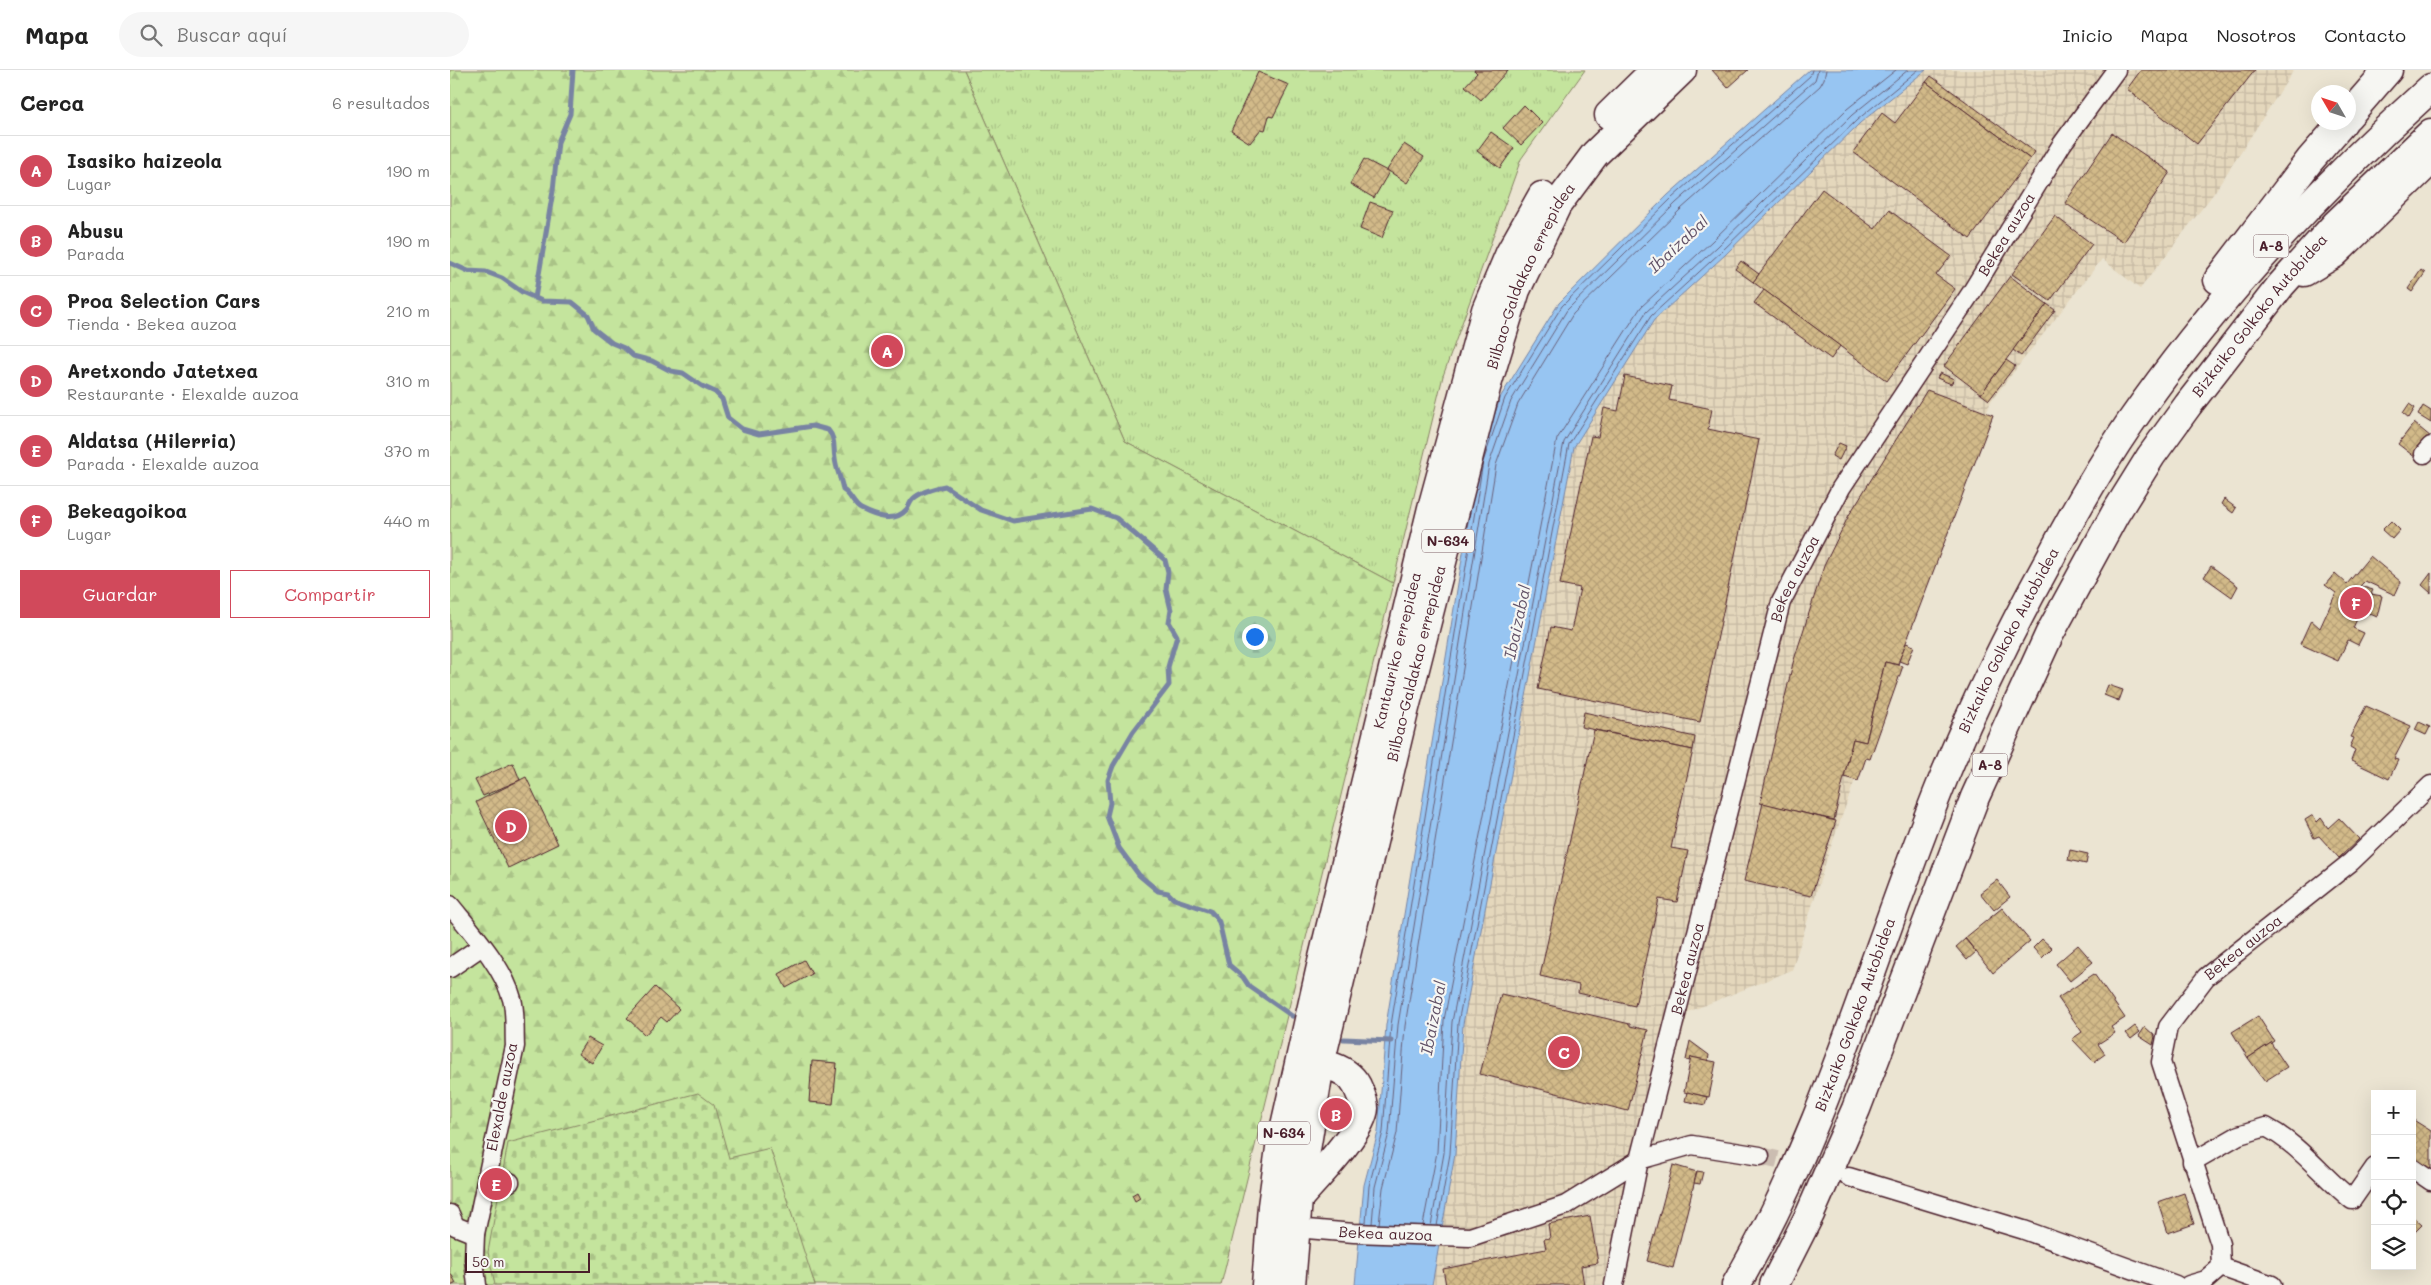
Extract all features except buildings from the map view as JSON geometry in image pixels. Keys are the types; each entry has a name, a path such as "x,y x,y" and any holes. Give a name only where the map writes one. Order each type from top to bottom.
{"highway":[{"name":"Kantauriko errepidea","path":"1266,1285 1272,1206 1280,1148 1311,1062 1324,953 1427,527 1486,310 1510,253 1547,188 1592,132 1655,70"},
{"name":"Bilbao-Galdakao errepidea","path":"1292,1285 1295,1228 1311,1062 1409,693 1486,388 1516,290 1557,204 1584,168 1595,154 1682,70"},
{"path":"2356,107 2388,70"},
{"name":"Bizkaiko Golkoko Autobidea","path":"1736,1285 1751,1259 1790,1177 1825,1096 1944,776 2012,627 2083,497 2131,422 2254,264 2371,142 2431,88"},
{"path":"2131,422 2206,296 2310,160 2335,130"},
{"name":"Bizkaiko Golkoko Autobidea","path":"1774,1285 1810,1214 1856,1109 1975,797 2049,635 2115,514 2151,456 2225,356 2281,285 2336,224 2431,133"},
{"path":"2281,285 2334,254 2431,160"},
{"path":"1298,1199 1344,1145 1358,1124 1364,1109 1362,1096 1354,1080 1345,1072 1311,1062"},
{"path":"1248,1285 1272,1206"}],"street":[{"name":"Bekea auzoa","path":"1614,1285 1639,1160 1781,602 1841,488 1970,293 2062,144 2116,70"},
{"name":"Bekea auzoa","path":"2221,1266 2220,1244 2161,1062 2168,1028 2206,977 2351,862 2431,785"},
{"name":"Elexalde auzoa","path":"450,905 482,946 512,999 514,1022 515,1046 475,1234 474,1260 477,1285"},
{"path":"450,968 482,946"},
{"path":"2192,1162 2239,1135 2266,1127 2281,1135 2352,1200 2371,1173"},
{"name":"Bekea auzoa","path":"1295,1228 1354,1233 1470,1237 1566,1205 1639,1160 1692,1145 1760,1156"},
{"path":"2416,1171 2431,1181"},
{"path":"487,1175 510,1182"},
{"path":"1849,1177 2024,1230 2142,1280 2176,1285"},
{"path":"450,1214 455,1226 475,1234"},
{"path":"2189,1285 2206,1280 2221,1266 2272,1285"}],"shaded area":[{"path":"1926,70 2294,70 2214,193 2140,289 2102,259 1991,401 1828,855 1792,970 1688,1012 1615,1285 1432,1285 1455,1154 1463,1024 1574,447 1654,320 1725,255 1860,123"}],"green space":[{"path":"450,70 964,70 1125,441 1393,583 1221,1285 450,1285"},
{"path":"964,70 1585,70 1521,159 1443,376 1393,583 1125,441"},
{"path":"698,1093 714,1105 729,1158 770,1148 815,1285 495,1285 488,1252 508,1143"}],"water":[{"name":"Ibaizabal","path":"1809,70 1926,70 1860,123 1725,255 1654,320 1574,447 1463,1024 1455,1154 1432,1285 1355,1285 1364,1185 1378,1132 1386,1025 1478,461 1501,396 1559,303 1668,195"}],"waterway":[{"path":"535,298 553,191 558,142 570,114 573,70"},
{"path":"450,263 468,271 486,272 502,278 522,292 542,301 572,302 588,315 594,329 612,343 624,348 633,356 652,361 671,371 683,373 715,392 722,399 728,418 742,429 759,434 813,426 828,430 833,440 843,490 858,507 872,514 884,517 902,514 912,500 920,494 945,486 981,510 1013,521 1092,509 1116,518 1165,560 1168,572 1166,589 1171,610 1169,622 1177,636 1168,667 1169,685 1133,732 1113,766 1108,780 1110,803 1107,816 1119,848 1139,875 1158,891 1168,893 1174,899 1210,911 1219,922 1229,965 1243,977 1249,986 1292,1016"},
{"path":"1344,1039 1391,1041"}],"tunnel":[{"path":"1760,1156 1839,1174"}],"place":[{"name":"Isasiko haizeola","path":"887,351"},
{"name":"Bekeagoikoa","path":"2356,603"},
{"name":"Aretxondo Jatetxea","path":"511,826"},
{"name":"Proa Selection Cars","path":"1564,1052"},
{"name":"Abusu","path":"1336,1114"},
{"name":"Aldatsa (Hilerria)","path":"496,1184"}]}
